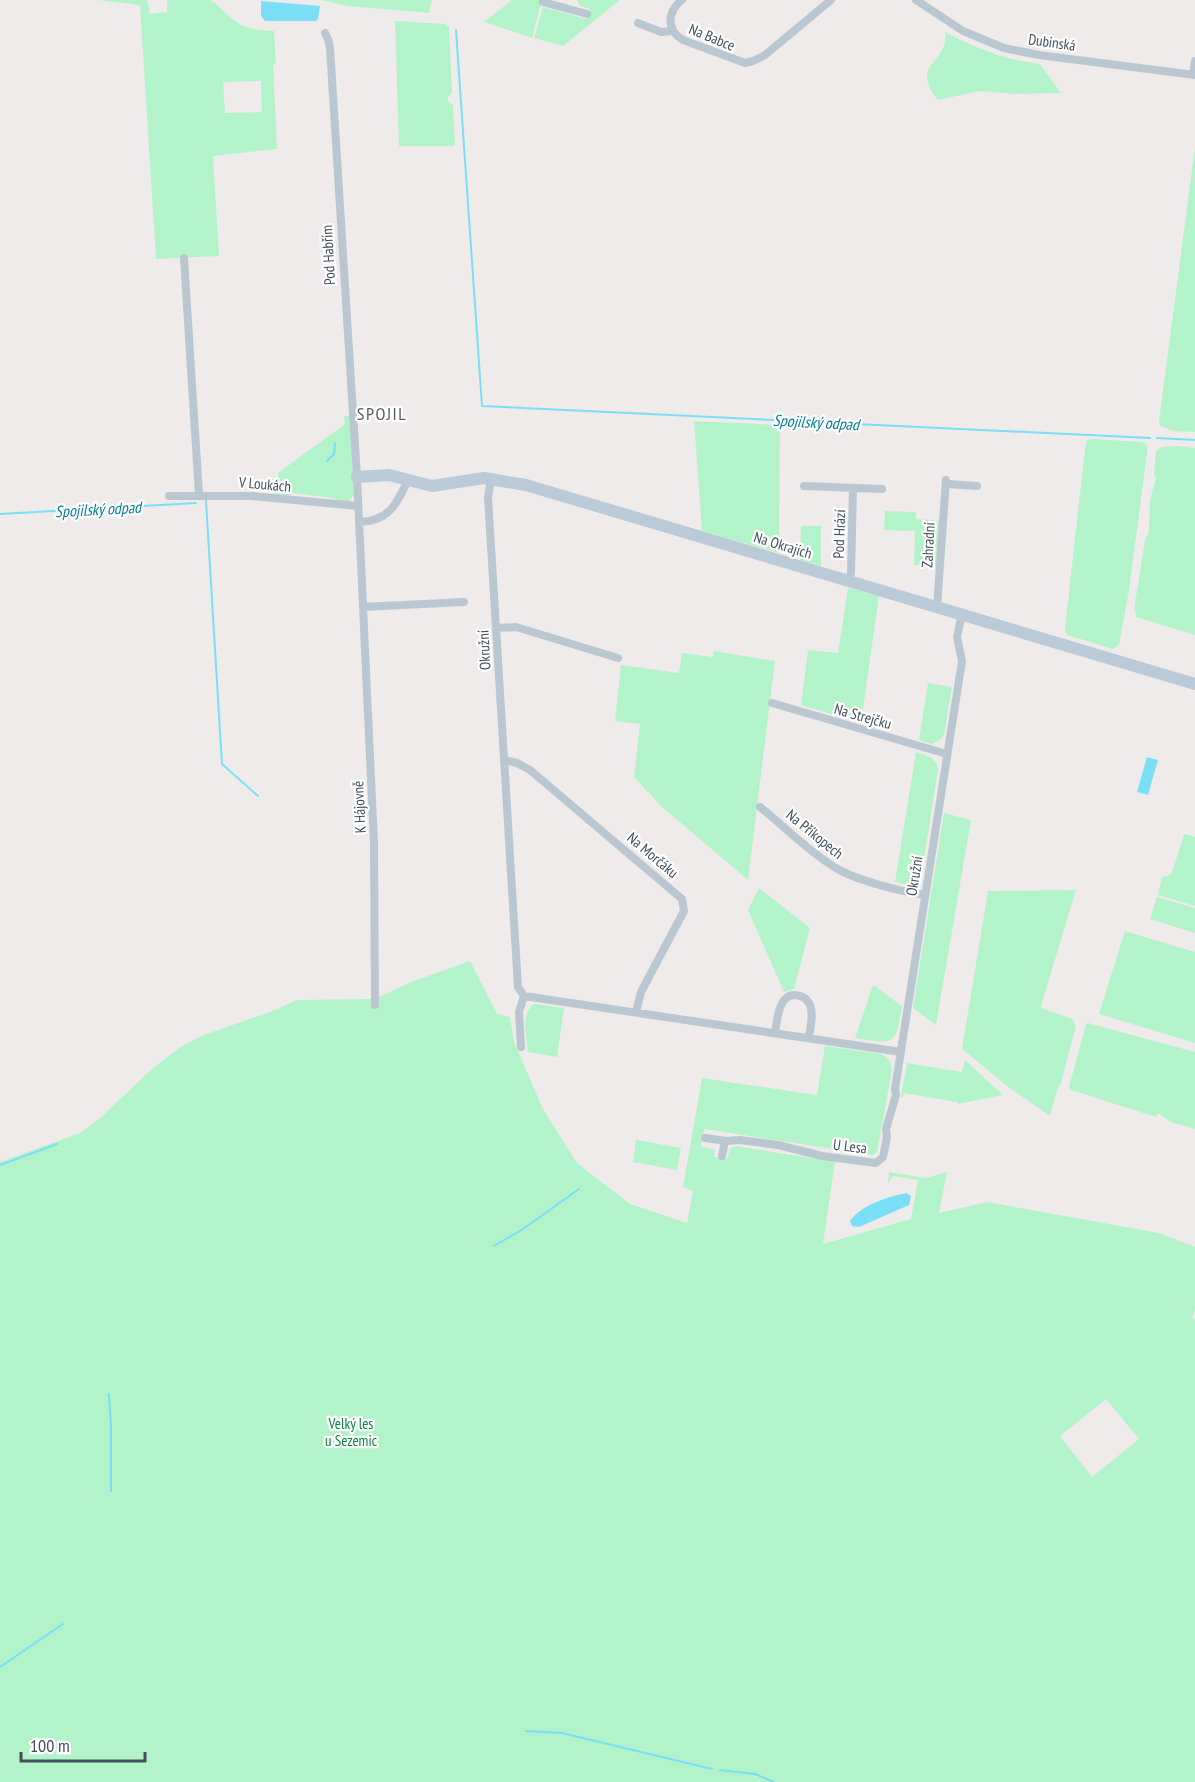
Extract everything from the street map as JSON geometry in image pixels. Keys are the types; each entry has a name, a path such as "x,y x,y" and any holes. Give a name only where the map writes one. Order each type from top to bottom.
{"street":[{"name":"Na Babce","path":"672,31 672,12 682,0"},
{"name":"Na Babce","path":"638,23 661,32 672,31 683,40 739,62 748,63 765,55 831,0"},
{"name":"Dubinská","path":"916,0 963,32 1004,48 1039,55 1194,75"},
{"path":"543,2 567,4 587,14"},
{"name":"Pod Habřím","path":"325,33 330,48 357,477"},
{"path":"1194,75 1195,61"},
{"path":"184,258 199,495"},
{"name":"Na Okrajích","path":"357,477 389,475 438,486 480,478 535,487 1195,684"},
{"name":"K Hájovně","path":"357,477 374,843 375,1005"},
{"name":"Okružní","path":"491,479 488,497 518,987 524,996 519,1012 521,1047"},
{"path":"359,522 374,521 384,517 392,508 408,480"},
{"name":"Zahradní","path":"937,607 946,482 977,486"},
{"name":"Pod Hrází","path":"804,486 882,489"},
{"name":"Pod Hrází","path":"849,580 854,488"},
{"name":"V Loukách","path":"169,496 252,496 358,506"},
{"path":"363,607 464,602"},
{"name":"Okružní","path":"901,1052 962,661 957,637 962,614"},
{"path":"496,628 516,627 618,658"},
{"name":"Na Strejčku","path":"772,703 947,754"},
{"name":"Na Morčáku","path":"504,760 530,770 682,898 684,911 641,992 636,1012"},
{"name":"Na Příkopech","path":"760,807 841,871 907,892 925,895"},
{"path":"775,1033 778,1013 783,1001 798,995 806,999 811,1008 809,1038"},
{"path":"524,996 901,1052"},
{"name":"U Lesa","path":"705,1138 778,1145 822,1156 859,1162 880,1162 884,1155 886,1129 896,1095 901,1052"},
{"path":"722,1156 725,1141"}],"green space":[{"path":"98,0 149,0 144,1 148,2 150,14 167,12 169,0 212,0 239,24 274,31 276,63 273,64 277,149 213,156 219,256 156,259 140,5","holes":["261,81 262,112 225,113 223,82"]},
{"path":"321,0 432,0 429,13 347,6"},
{"path":"512,0 542,0 532,38 484,22"},
{"path":"577,0 620,0 563,46 534,38 543,7 587,19 590,9 580,6"},
{"path":"395,21 445,24 449,27 452,93 448,101 453,105 455,146 399,146"},
{"path":"945,32 991,52 1015,60 1040,64 1061,93 1016,94 979,91 938,100 927,78 928,70 942,51"},
{"path":"1195,147 1195,432 1173,431 1160,426 1159,421"},
{"path":"344,416 350,416 354,494 348,503 339,502 334,498 273,493 273,489 279,489 278,473 345,424"},
{"path":"694,421 780,425 779,553 702,531"},
{"path":"1087,440 1142,442 1148,446 1129,590 1119,645 1113,649 1067,635 1065,629 1085,449"},
{"path":"1162,447 1195,448 1195,635 1136,617 1134,610 1145,540 1149,532 1150,501 1156,480 1154,472 1156,451"},
{"path":"885,511 916,512 916,519 939,521 937,566 914,565 915,531 884,530"},
{"path":"801,526 821,526 821,566 800,560"},
{"path":"848,588 879,596 861,723 801,705 808,650 838,653"},
{"path":"714,651 775,661 748,880 661,806 634,777 640,724 615,721 621,665 679,673 682,653 713,657"},
{"path":"928,683 952,687 944,734 941,739 932,744 919,740"},
{"path":"916,752 934,760 938,770 922,872 915,882 904,884 895,882"},
{"path":"944,813 971,820 936,1025 913,1008"},
{"path":"1186,834 1195,837 1195,906 1158,895 1162,877 1171,875"},
{"path":"759,888 810,928 794,989 784,992 748,910"},
{"path":"1076,890 1041,1006 1072,1019 1076,1026 1050,1116 1007,1086 962,1049 988,891"},
{"path":"1157,897 1195,908 1195,933 1150,919"},
{"path":"1125,931 1195,952 1195,1043 1099,1014"},
{"name":"Velký les u Sezemic","path":"470,961 497,1014 510,1017 514,1042 543,1109 577,1163 630,1204 687,1223 693,1191 683,1187 702,1078 817,1095 825,1046 881,1054 890,1062 892,1069 877,1153 872,1155 704,1129 701,1147 715,1149 714,1157 727,1159 730,1149 736,1146 835,1162 823,1244 911,1219 918,1180 893,1176 888,1183 889,1172 926,1178 947,1172 939,1213 987,1202 1159,1233 1195,1247 1195,1309 1192,1317 1195,1319 1195,1782 0,1782 0,1162 80,1133 99,1119 153,1068 179,1048 201,1036 278,1009 296,1000 374,999 414,981","holes":["1106,1399 1139,1439 1092,1477 1060,1436"]},
{"path":"873,985 902,1006 895,1036 891,1040 855,1038"},
{"path":"534,1004 564,1008 557,1057 528,1052 526,1019 527,1013"},
{"path":"1088,1023 1195,1052 1195,1129 1171,1122 1158,1113 1156,1117 1071,1090 1069,1087"},
{"path":"965,1060 1003,1095 958,1104 904,1093 901,1097 907,1063 962,1072"},
{"path":"636,1140 681,1148 677,1170 633,1162"}],"water":[{"path":"261,1 320,6 318,19 316,21 265,21 261,16"},
{"path":"1147,757 1158,760 1148,795 1137,792"},
{"path":"907,1193 911,1196 909,1205 859,1227 852,1226 850,1221 861,1210 892,1196"}],"waterway":[{"name":"Spojilský odpad","path":"456,30 482,406 1150,438"},
{"name":"Spojilský odpad","path":"1157,438 1195,440"},
{"path":"327,461 334,454 335,443"},
{"path":"206,501 222,764 258,796"},
{"name":"Spojilský odpad","path":"0,514 196,503"},
{"path":"0,1165 57,1144"},
{"path":"494,1246 523,1229 579,1189"},
{"path":"109,1394 111,1491"},
{"path":"0,1667 63,1624"},
{"path":"526,1731 562,1733 712,1769"},
{"path":"720,1770 755,1774 774,1782"}],"district":[{"name":"SPOJIL","path":"382,413"}]}
